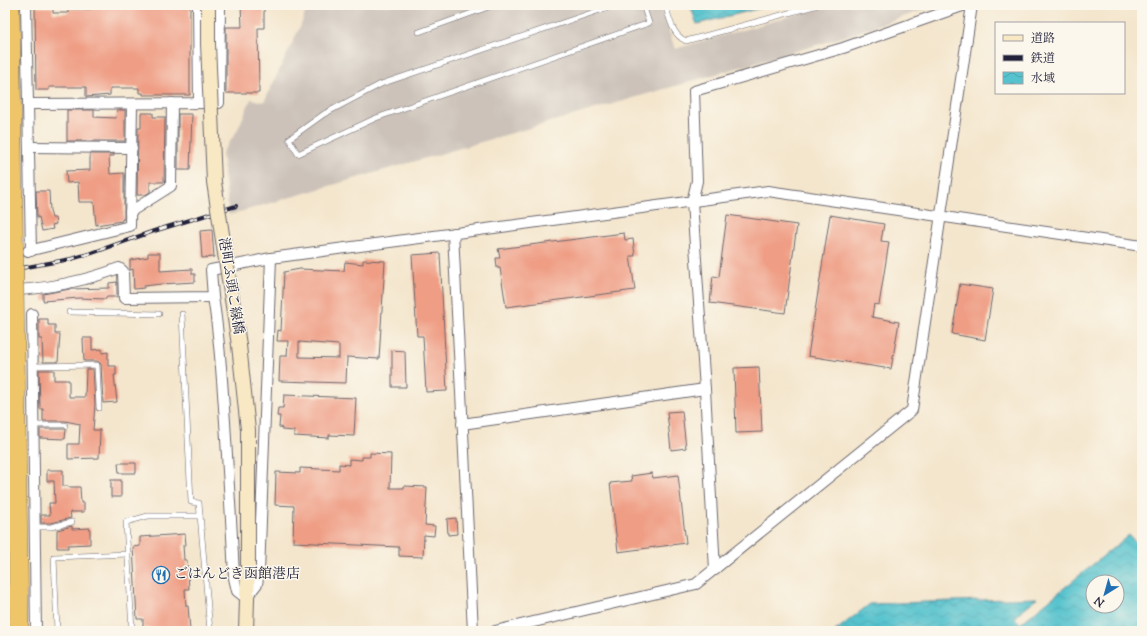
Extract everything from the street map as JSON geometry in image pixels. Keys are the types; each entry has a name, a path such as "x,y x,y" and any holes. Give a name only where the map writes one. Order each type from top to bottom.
{"highway":[{"path":"10,5 19,631"}],"street":[{"path":"26,5 29,104 30,251 130,226 132,104"},
{"path":"198,5 199,103"},
{"name":"港町ふ頭こ線橋","path":"208,5 208,44 214,182 239,345 248,430 248,567 246,631"},
{"path":"29,104 219,103 220,5"},
{"path":"715,570 705,389 692,202 697,181 694,91 843,48 965,5"},
{"path":"495,631 696,584 912,410 972,5"},
{"path":"130,212 171,186 172,103"},
{"path":"29,147 132,148"},
{"path":"271,258 259,573 257,584 246,598 237,591 234,578 231,497 217,324 211,270 271,258 768,191 1142,246"},
{"path":"453,233 473,631"},
{"path":"5,290 30,290 105,273 119,268 123,271 124,298 213,298"},
{"path":"32,314 36,631"},
{"path":"462,424 705,389"}],"lane":[{"path":"418,32 494,5"},
{"path":"615,5 381,84 324,114 290,139 298,154 376,118 649,23 643,5"},
{"path":"665,5 674,32 686,41 818,5"},
{"path":"69,312 159,314"},
{"path":"182,314 191,502 199,503 210,631"},
{"path":"32,366 96,365 99,408"},
{"path":"33,425 65,425"},
{"path":"132,631 126,522 148,516 200,516"},
{"path":"34,527 51,526 72,522"},
{"path":"57,631 54,557 128,554"}],"shaded area":[{"path":"308,5 660,5 675,49 809,11 843,5 938,5 834,40 229,215 222,153 237,131 251,99 264,102 301,25"}],"water":[{"path":"690,5 773,5 697,24"},
{"path":"1129,535 1142,550 1142,631 835,631 870,604 1037,598 1014,617 1020,624"}],"building":[{"path":"91,5 190,5 190,95 143,95 143,93 139,93 139,88 110,88 110,95 86,97 86,87 49,87 49,90 36,90 35,7 53,7 53,13 68,13 68,9 91,9"},
{"path":"241,5 264,5 264,28 258,28 259,93 226,93 226,27 242,27"},
{"path":"67,110 94,110 94,117 116,118 117,110 125,110 125,141 67,141"},
{"path":"141,113 153,113 153,117 165,117 164,182 150,182 150,192 145,195 137,195 138,128 141,128"},
{"path":"178,114 192,114 190,170 178,170"},
{"path":"90,154 114,154 114,156 109,156 110,174 124,173 124,219 122,219 122,221 96,225 94,202 79,202 78,182 67,183 66,171 90,170"},
{"path":"36,191 49,191 50,211 52,218 55,218 56,224 52,225 53,229 42,231 39,217 37,218"},
{"path":"727,215 797,225 785,313 710,303 713,276 719,277"},
{"path":"830,215 884,224 881,241 889,242 879,305 874,304 872,317 899,322 891,369 808,356"},
{"path":"212,230 214,257 202,258 200,231"},
{"path":"624,233 625,240 633,239 635,256 630,256 635,290 506,307 500,268 497,268 496,258 500,258 498,249"},
{"path":"148,253 160,253 160,271 192,269 192,274 195,274 195,282 161,284 134,289 133,269 130,270 130,260 148,257"},
{"path":"440,253 447,391 426,392 423,336 417,336 412,255"},
{"path":"363,260 385,261 379,359 347,357 346,383 279,381 280,356 287,356 288,341 277,341 278,330 281,331 284,272 300,269 344,271 345,262 363,264","holes":["299,342 339,345 339,358 299,357"]},
{"path":"117,282 117,297 106,297 106,299 79,298 43,301 43,294 70,289 109,288 109,283"},
{"path":"960,284 993,289 985,340 952,334"},
{"path":"39,319 48,319 48,325 55,325 55,334 60,334 58,362 43,362 42,339 39,339"},
{"path":"83,338 92,338 92,350 102,349 102,353 108,352 108,366 116,366 116,375 114,375 117,402 103,403 101,364 97,361 84,361"},
{"path":"392,350 405,351 406,387 392,387"},
{"path":"759,367 762,432 736,433 734,368"},
{"path":"86,369 93,369 95,404 93,430 100,430 99,458 68,459 68,444 79,444 80,424 65,421 43,421 43,409 40,409 39,370 54,370 54,380 69,380 69,397 85,397"},
{"path":"284,395 356,398 354,436 329,435 329,438 294,436 294,431 282,430 282,428 279,427 280,416 277,416 278,408 283,408"},
{"path":"682,411 686,448 671,450 667,412"},
{"path":"40,429 66,429 65,439 40,438"},
{"path":"370,453 391,454 390,488 404,488 404,486 427,487 425,525 435,526 434,536 424,535 423,557 399,556 399,547 293,542 294,506 275,505 276,472 300,473 300,468 339,470 339,464 349,465 349,459 362,460 362,457 370,457"},
{"path":"118,463 136,463 136,473 119,473"},
{"path":"47,470 63,470 63,486 80,487 81,503 84,503 84,512 70,512 71,518 51,523 41,523 41,515 50,515 49,503 55,503 54,481 47,481"},
{"path":"652,473 653,478 678,475 686,543 618,552 610,483 632,481 631,476"},
{"path":"111,480 121,480 121,497 111,497"},
{"path":"456,518 457,534 448,535 447,519"},
{"path":"72,526 72,529 90,528 90,544 68,545 68,548 57,548 57,530"},
{"name":"ごはんどき函館港店","path":"185,534 186,545 183,545 184,560 187,560 189,589 185,589 190,630 153,631 152,628 143,628 143,619 137,619 133,547 140,546 140,537"}],"railway":[{"path":"5,271 71,259 154,231 236,206"}],"place":[{"name":"ごはんどき函館港店","path":"161,575"}]}
